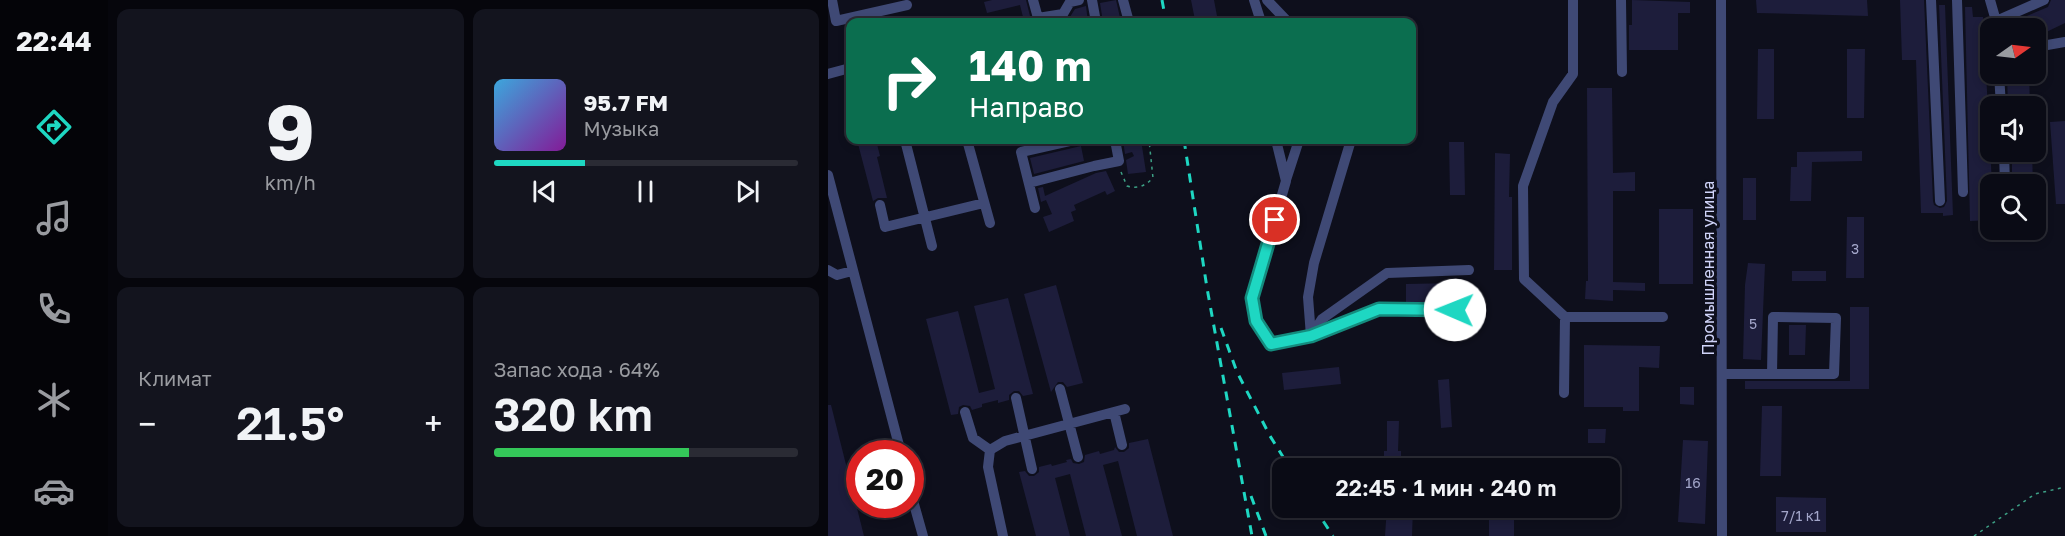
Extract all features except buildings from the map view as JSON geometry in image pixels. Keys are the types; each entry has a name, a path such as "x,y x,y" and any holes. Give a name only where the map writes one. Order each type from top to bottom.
{"street":[{"path":"832,0 837,21 846,19"},
{"path":"1034,0 1038,18 1064,18 1073,0"},
{"path":"1092,0 1095,18"},
{"path":"1123,0 1127,18"},
{"path":"1254,0 1261,18"},
{"path":"1267,0 1284,18"},
{"path":"1573,0 1573,74 1553,102 1523,186 1524,279 1565,317 1663,317"},
{"path":"1622,0 1622,72"},
{"name":"Промышленная улица","path":"1721,0 1722,536"},
{"path":"1930,0 1940,201"},
{"path":"1957,0 1963,192"},
{"path":"1990,0 1994,18"},
{"path":"2009,18 2044,0"},
{"path":"850,18 907,5"},
{"path":"2046,45 2065,42"},
{"path":"828,74 846,69"},
{"path":"906,144 932,246"},
{"path":"968,144 990,224"},
{"path":"1035,208 1021,152 1056,144"},
{"path":"1029,183 1119,161 1116,144"},
{"path":"1277,144 1286,181"},
{"path":"1298,144 1252,298 1256,321 1271,344 1311,336 1379,309 1455,310"},
{"path":"1311,336 1308,297 1314,263 1351,144"},
{"path":"828,175 898,440"},
{"path":"880,205 885,227 984,202"},
{"path":"828,270 837,275 852,271"},
{"path":"1311,336 1322,319 1387,273 1469,270"},
{"path":"1564,393 1565,317"},
{"path":"1723,374 1772,374 1834,374 1836,318 1773,317 1772,374"},
{"path":"1060,389 1078,457"},
{"path":"1016,398 1032,469"},
{"path":"990,450 1005,441 1119,411 1122,445"},
{"path":"966,412 973,438 990,450"},
{"path":"990,450 988,467 1003,536"},
{"path":"918,518 923,536"}],"path":[{"path":"1119,161 1120,172 1127,186 1135,188 1148,184 1153,178 1149,144"},
{"path":"1974,536 2035,494 2065,487"}],"railway":[{"path":"1162,0 1165,18"},
{"path":"1185,144 1207,288 1252,536"},
{"path":"1221,328 1237,372 1284,458"},
{"path":"1251,496 1266,536"},
{"path":"1321,518 1333,536"}],"route":[{"path":"1275,220 1252,298 1256,321 1271,344 1311,336 1379,309 1455,310"}]}
